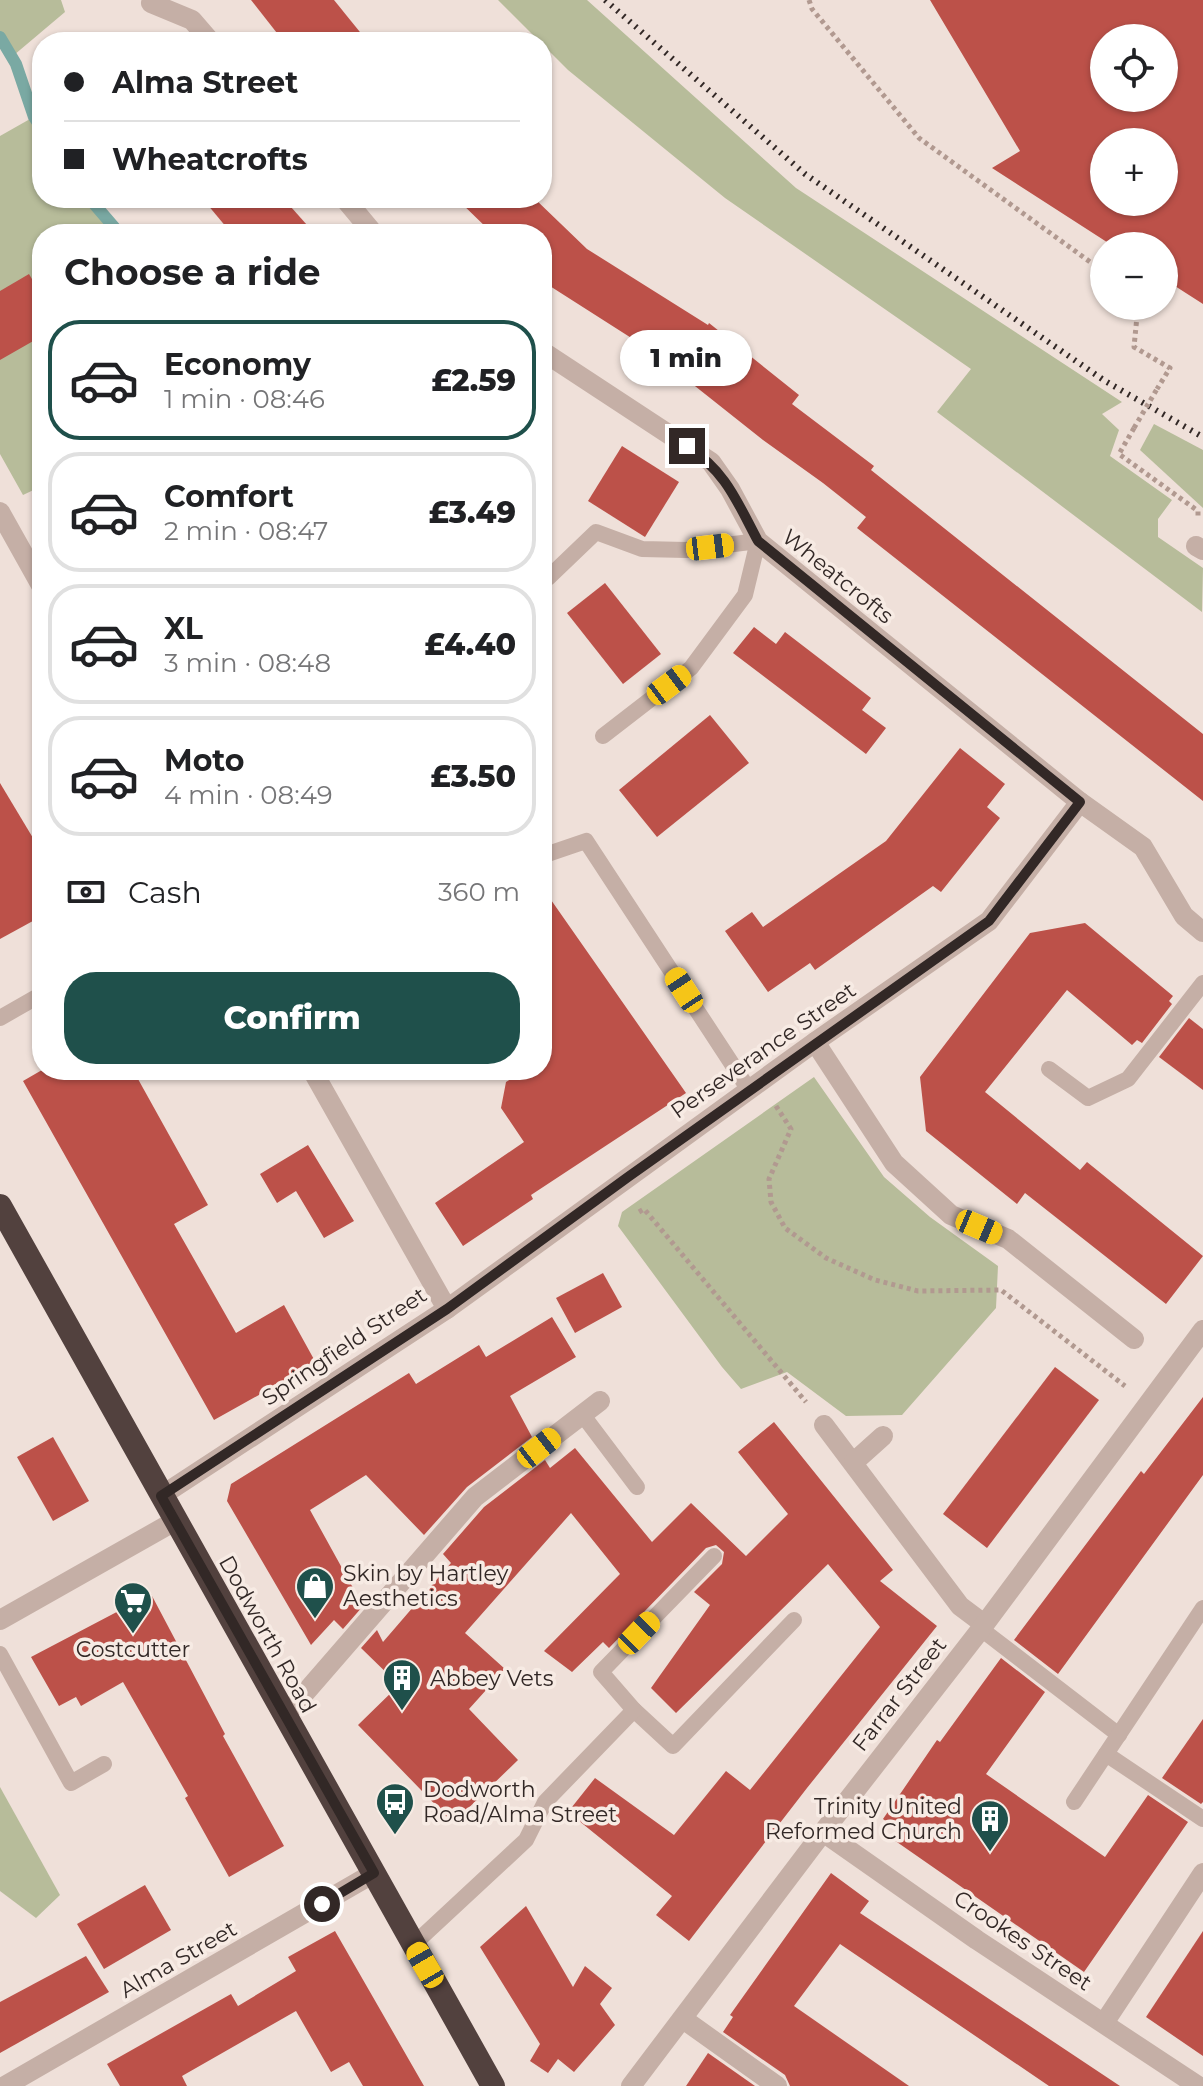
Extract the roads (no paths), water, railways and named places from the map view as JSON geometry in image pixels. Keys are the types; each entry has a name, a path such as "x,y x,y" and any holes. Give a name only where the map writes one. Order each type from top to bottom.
{"highway":[{"name":"Dodworth Road","path":"0,1206 493,2086"}],"street":[{"path":"145,1 192,20 202,32"},
{"path":"352,208 366,224"},
{"name":"Wheatcrofts","path":"552,358 711,462 730,489 758,541 1080,802 1143,847 1184,916 1203,932"},
{"path":"0,512 32,569"},
{"name":"Perseverance Street","path":"447,1309 815,1042 989,921 1080,802"},
{"path":"815,1042 894,1163 951,1215 1008,1239 1134,1339"},
{"name":"Springfield Street","path":"161,1496 447,1309 318,1080"},
{"name":"Farrar Street","path":"631,2086 1203,1330"},
{"path":"285,1716 475,1497 600,1401"},
{"path":"824,1425 960,1606 982,1626"},
{"path":"854,1462 883,1436"},
{"path":"0,1620 175,1521"},
{"name":"Crookes Street","path":"823,1832 977,1940 1198,2086"},
{"name":"Alma Street","path":"5,2086 374,1873"},
{"path":"1104,2023 1203,1873"},
{"path":"683,2019 777,2086"}],"lane":[{"path":"552,574 596,532 642,549 686,550 758,541 745,595 691,668 603,736"},
{"path":"552,853 586,841 755,1086"},
{"path":"1049,1069 1088,1098 1128,1079 1203,983"},
{"path":"0,1018 32,1000"},
{"path":"582,1414 637,1487"},
{"path":"714,1556 601,1672 634,1710 673,1746 794,1620"},
{"path":"1074,1802 1203,1608"},
{"path":"982,1626 1119,1735"},
{"path":"0,1654 71,1783 104,1764"},
{"path":"413,1945 526,1840 545,1802 634,1710"},
{"path":"1106,1754 1203,1819"}],"waterway":[{"path":"0,37 16,64 32,111"},
{"path":"98,208 111,224"}],"railway":[{"path":"605,0 805,174 1105,381 1203,437"}],"place":[{"name":"Skin by Hartley Aesthetics","path":"315,1620"},
{"name":"Costcutter","path":"133,1635"},
{"name":"Abbey Vets","path":"402,1712"},
{"name":"Dodworth Road/Alma Street","path":"395,1836"},
{"name":"Trinity United Reformed Church","path":"990,1853"}]}
